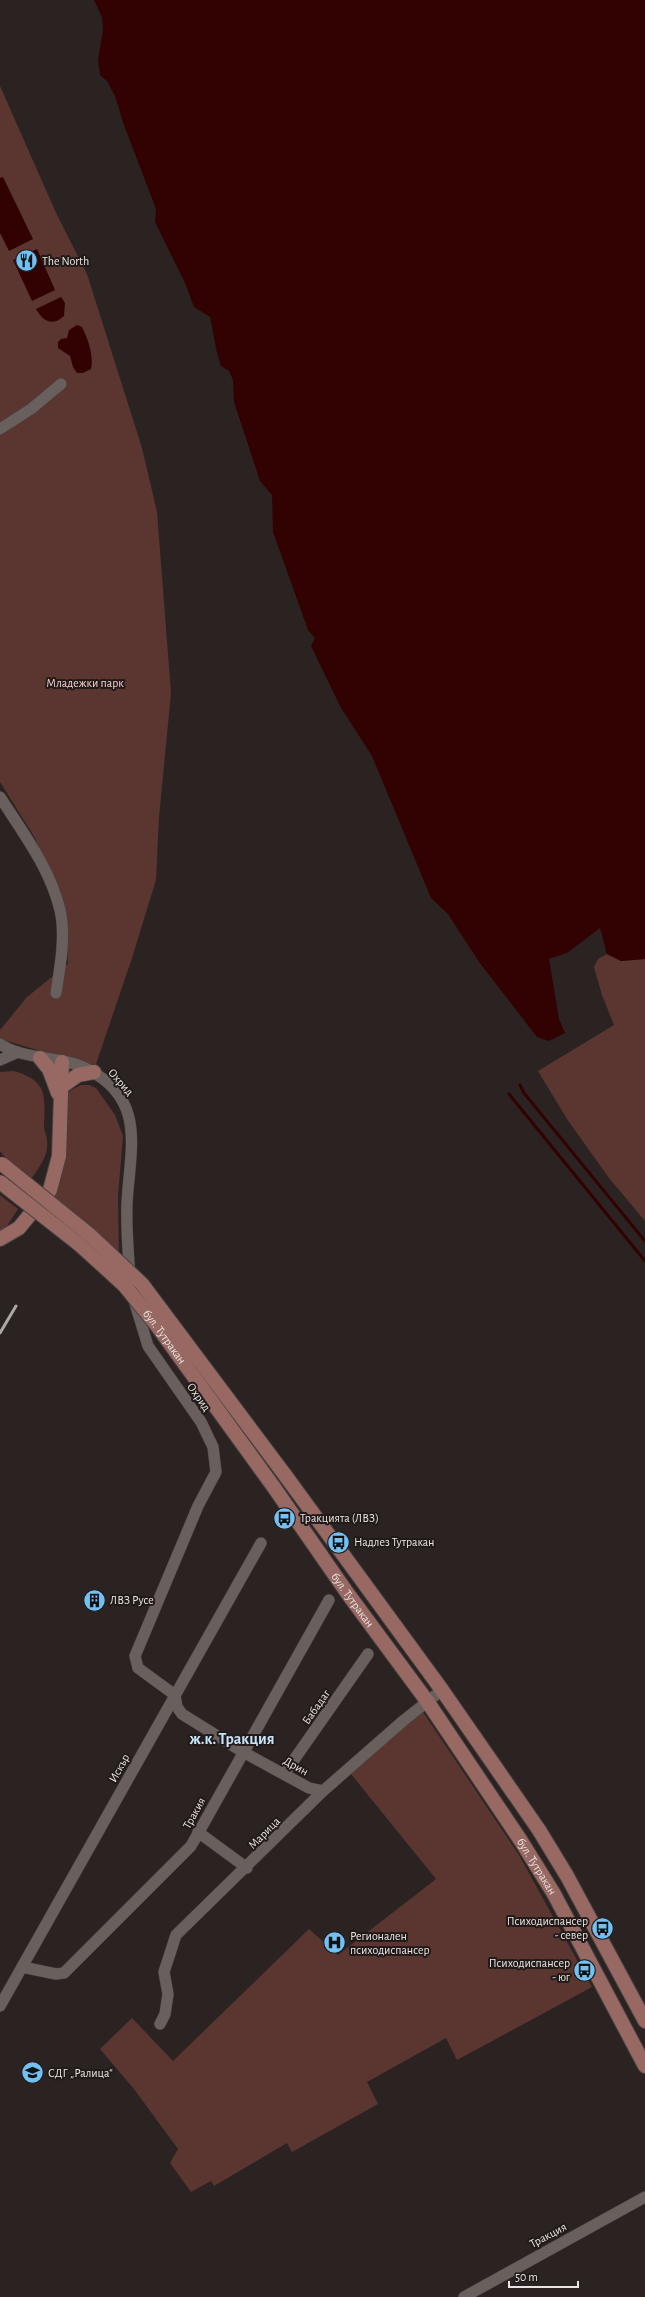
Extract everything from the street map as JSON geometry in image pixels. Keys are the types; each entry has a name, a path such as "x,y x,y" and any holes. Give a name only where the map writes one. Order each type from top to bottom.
{"main road":[{"path":"40,1058 53,1077 61,1093"},
{"path":"0,1239 19,1228 50,1190 59,1156 62,1062"},
{"path":"61,1093 78,1075 94,1072"},
{"name":"бул. Тутракан","path":"1,1163 91,1236 142,1284 285,1475 442,1690 554,1853 645,2021"},
{"name":"бул. Тутракан","path":"0,1182 80,1245 124,1285 155,1323 273,1486 348,1594 427,1701 521,1841 554,1894 645,2066"}],"street":[{"path":"0,429 31,409 61,384"},
{"path":"0,797 50,878 61,912 62,951 56,993"},
{"name":"Охрид","path":"0,1044 18,1052 62,1062 94,1072 106,1081 126,1107 132,1125 133,1141 126,1225 130,1281 135,1307 148,1346 201,1422 213,1447 216,1472 198,1506 135,1656 138,1668 175,1695"},
{"path":"0,1060 18,1052"},
{"name":"Искър","path":"0,2006 261,1543"},
{"name":"Тракия","path":"22,1967 56,1974 64,1973 191,1846 329,1600"},
{"name":"Бабадаг","path":"284,1774 368,1654"},
{"name":"Марица","path":"160,2024 165,2014 168,1994 164,1972 176,1935 247,1868 324,1791 427,1701 442,1690"},
{"name":"Дрин","path":"175,1695 177,1707 182,1714 243,1752 309,1788 324,1791"},
{"path":"198,1832 247,1868"},
{"name":"Тракция","path":"464,2297 645,2198"}],"green space":[{"name":"Младежки парк","path":"0,86 57,215 87,274 142,448 157,512 171,693 159,817 156,880 132,958 95,1067 0,1039 0,1030 27,997 68,964 65,911 35,838 0,782"},
{"path":"607,954 621,961 645,959 645,1221 609,1178 567,1119 538,1071 614,1025 602,995 594,967 598,959"},
{"path":"14,1071 25,1075 39,1085 44,1098 44,1130 47,1139 47,1146 43,1161 32,1178 6,1159 0,1151 0,1072"},
{"path":"81,1085 89,1085 96,1088 115,1115 123,1136 118,1196 119,1259 51,1198 62,1173 67,1149 65,1096 71,1090"},
{"path":"0,1195 18,1209 7,1226 0,1231"},
{"name":"Регионален психодиспансер","path":"423,1712 519,1855 592,1987 457,2060 446,2038 367,2082 378,2104 292,2152 287,2143 214,2186 211,2181 191,2192 170,2163 178,2149 134,2089 100,2049 132,2018 173,2061 309,1929 338,1955 436,1879 351,1774 399,1730"}],"shaded area":[{"path":"94,0 645,0 645,959 621,961 607,954 600,928 567,953 549,959 559,1019 565,1033 549,1041 537,1037 479,962 448,914 431,898 372,756 341,708 311,646 315,638 308,630 273,532 272,495 260,481 234,402 233,380 229,371 221,366 217,353 210,317 194,307 185,283 155,222 156,209 124,125 115,96 107,81 100,75 98,60 103,30 102,17"},
{"path":"3,177 33,239 9,251 0,233 0,178"},
{"path":"37,249 55,290 32,301 13,260"},
{"path":"61,297 65,303 64,316 56,321 48,321 42,317 36,309"},
{"path":"77,325 82,327 88,342 92,359 91,369 83,373 77,373 73,367 70,356 58,348 58,342 61,339 67,338 69,330"}],"waterway":[{"path":"520,1085 524,1093 645,1241"},
{"path":"509,1094 645,1261"}],"railway":[{"path":"0,1333 16,1306"}],"place":[{"name":"The North","path":"27,261"},
{"name":"Тракцията (ЛВЗ)","path":"284,1518"},
{"name":"Надлез Тутракан","path":"339,1542"},
{"name":"ЛВЗ Русе","path":"94,1600"},
{"name":"Психодиспансер - север","path":"603,1928"},
{"name":"Регионален психодиспансер","path":"335,1943"},
{"name":"Психодиспансер - юг","path":"585,1970"},
{"name":"СДГ „Ралица“","path":"33,2073"}],"district":[{"name":"ж.к. Тракция","path":"232,1738"}]}
